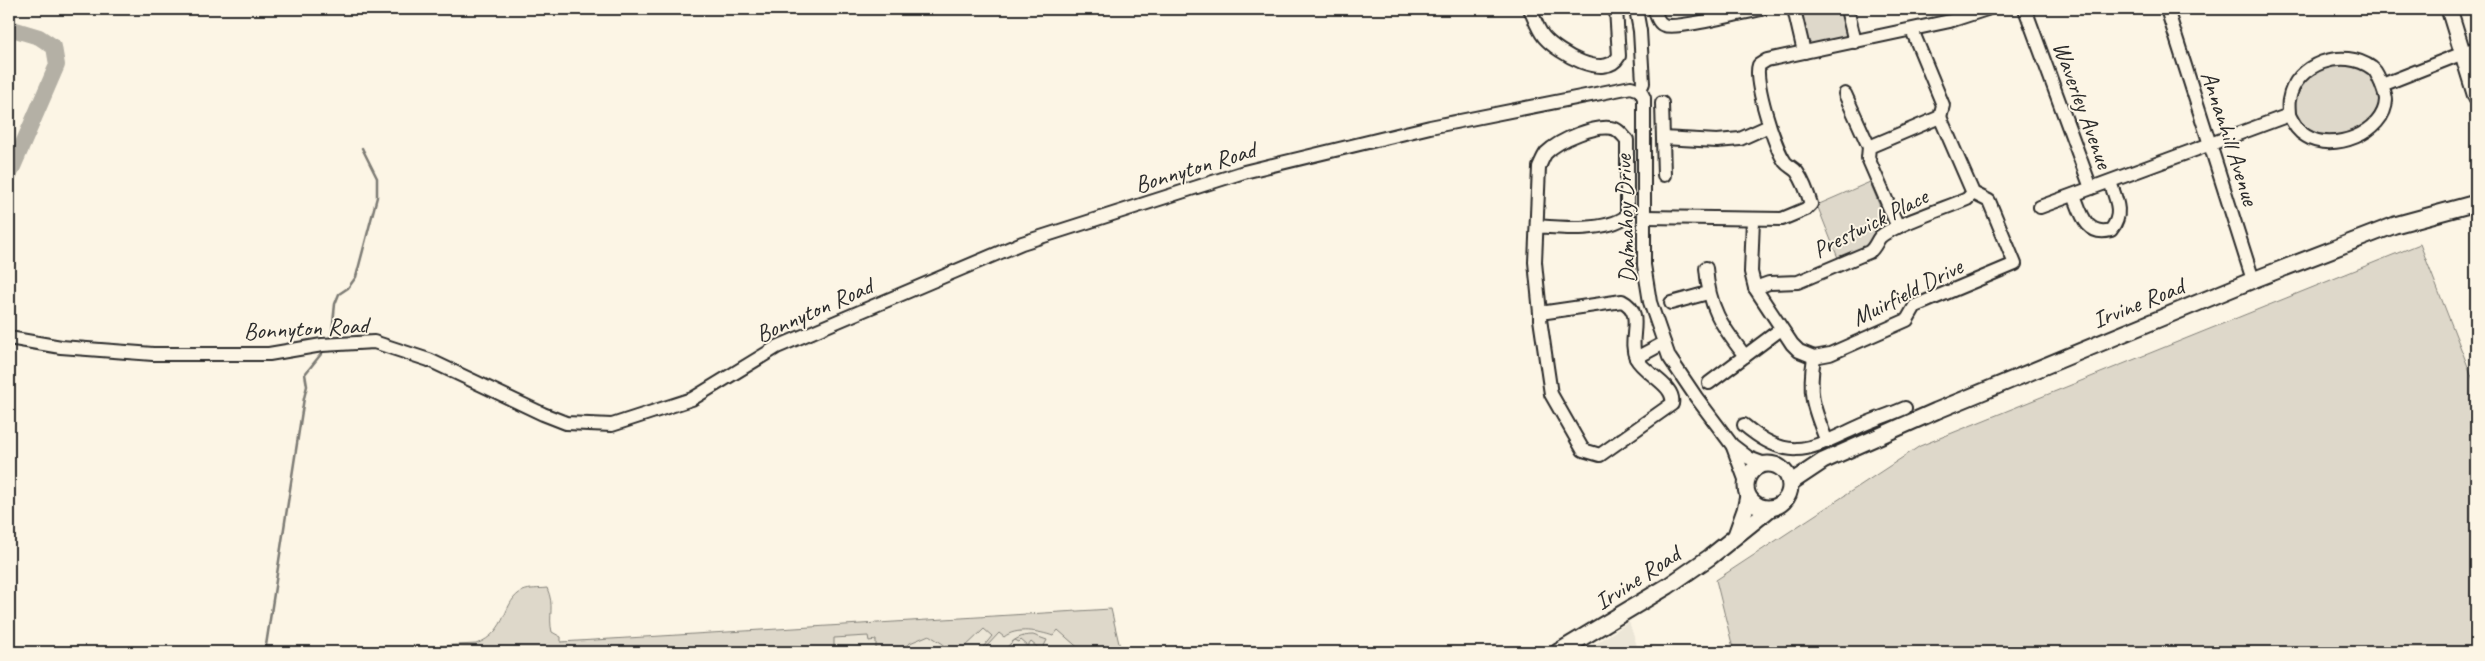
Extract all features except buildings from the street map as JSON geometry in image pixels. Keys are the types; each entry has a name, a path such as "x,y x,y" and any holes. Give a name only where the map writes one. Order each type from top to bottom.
{"main road":[{"path":"2449,9 2470,51 2476,97"},
{"name":"Irvine Road","path":"1823,461 1936,411 2253,280 2395,225 2476,203"},
{"path":"1736,535 1752,470 1772,465 1823,461"},
{"path":"1790,483 1823,461"},
{"path":"1747,489 1757,506 1771,508 1778,506 1788,496 1790,483 1784,470 1772,465"},
{"name":"Irvine Road","path":"1558,652 1668,586 1710,557 1771,508"}],"street":[{"path":"1530,9 1543,36 1562,53 1584,63 1607,66 1616,62 1619,56 1616,9"},
{"name":"Dalmahoy Drive","path":"1636,9 1640,31 1643,83 1640,90 1644,98 1644,265 1650,302 1670,357 1696,397 1732,445"},
{"path":"1655,9 1659,22 1665,26 1679,26 1761,9"},
{"path":"1794,9 1804,52"},
{"path":"1847,9 1855,42"},
{"path":"1645,217 1782,219 1806,209 1811,204 1796,171 1786,162 1769,126 1758,74 1759,65 1767,60 1952,21 1987,9"},
{"name":"Waverley Avenue","path":"2025,9 2091,188"},
{"name":"Annanhill Avenue","path":"2167,9 2253,280"},
{"name":"Muirfield Drive","path":"1814,357 1830,354 1907,320 1915,306 2015,264 1989,201 1973,193 1940,117 1943,106 1912,30"},
{"path":"2382,84 2470,51"},
{"path":"2334,58 2354,60 2373,69 2382,84 2386,100 2379,118 2366,132 2348,140 2329,143 2307,138 2297,129 2289,115 2289,99 2296,82 2310,68 2334,58"},
{"name":"Bonnyton Road","path":"9,338 61,347 153,354 268,354 328,344 374,342 429,360 566,423 612,426 692,399 777,347 1022,243 1244,172 1430,127 1631,87 1640,90"},
{"path":"1845,94 1845,112 1869,147 1868,158 1898,227"},
{"path":"1662,103 1664,175"},
{"path":"2040,207 2210,146 2289,115"},
{"path":"1869,147 1940,117"},
{"path":"1664,138 1717,141 1740,139 1769,126"},
{"path":"1537,226 1565,228 1595,226 1620,221 1627,216 1627,140 1619,131 1613,128 1576,134 1545,154 1539,167 1535,262 1540,313 1552,394 1583,450 1600,455 1672,404 1671,392 1647,373 1636,358 1633,350 1636,317 1628,305 1622,302 1540,313"},
{"path":"2074,195 2082,218 2090,228 2097,232 2111,230 2118,218 2118,208 2110,182"},
{"name":"Prestwick Place","path":"1755,288 1769,283 1798,282 1869,252 1876,247 1880,237 1898,227 1967,199 1973,193"},
{"path":"1752,219 1751,272 1755,288 1781,330 1799,351 1814,357 1811,380 1812,401 1827,442"},
{"path":"1706,268 1708,293 1722,326 1745,356"},
{"path":"1671,303 1708,293"},
{"path":"1709,383 1781,330"},
{"path":"1636,358 1664,343"},
{"path":"1744,425 1769,443 1786,448 1809,449 1905,408"},
{"path":"1732,445 1749,458 1772,465"},
{"path":"1732,445 1747,489"}],"shaded area":[{"path":"1799,9 1842,9 1848,35 1845,41 1810,46 1806,44"},
{"path":"2340,63 2357,67 2371,76 2379,90 2380,98 2377,108 2365,123 2349,132 2328,136 2312,133 2301,124 2295,111 2295,97 2302,82 2317,71"},
{"path":"1870,182 1887,224 1875,233 1869,245 1838,258 1817,205"},
{"path":"2420,244 2476,387 2476,652 1734,652 1716,580 1920,446"},
{"path":"547,588 551,600 552,632 561,637 561,642 1111,609 1121,652 1083,652 1058,630 1053,636 1035,631 1015,632 1004,637 999,633 986,647 991,652 982,652 980,651 992,636 984,629 960,652 951,652 929,635 910,643 903,649 905,652 876,652 876,640 869,641 868,636 834,638 834,652 773,652 772,647 701,650 701,652 485,652 484,650 452,652 325,652 476,644 487,639 494,632 516,595 526,590"},
{"path":"1111,609 1121,652 396,652 1077,613"},
{"path":"1629,622 1639,652 1583,652"},
{"path":"1033,635 1047,640 1044,646 1051,652 1043,652 1031,642 1028,646 1021,640 1019,642 1015,640"}],"waterway":[{"path":"9,28 39,37 54,47 57,65 9,176"},
{"path":"329,341 332,333 335,304 339,294 348,288 356,277 377,197 377,178 362,148"},
{"path":"265,652 307,386 305,374 326,348"}]}
